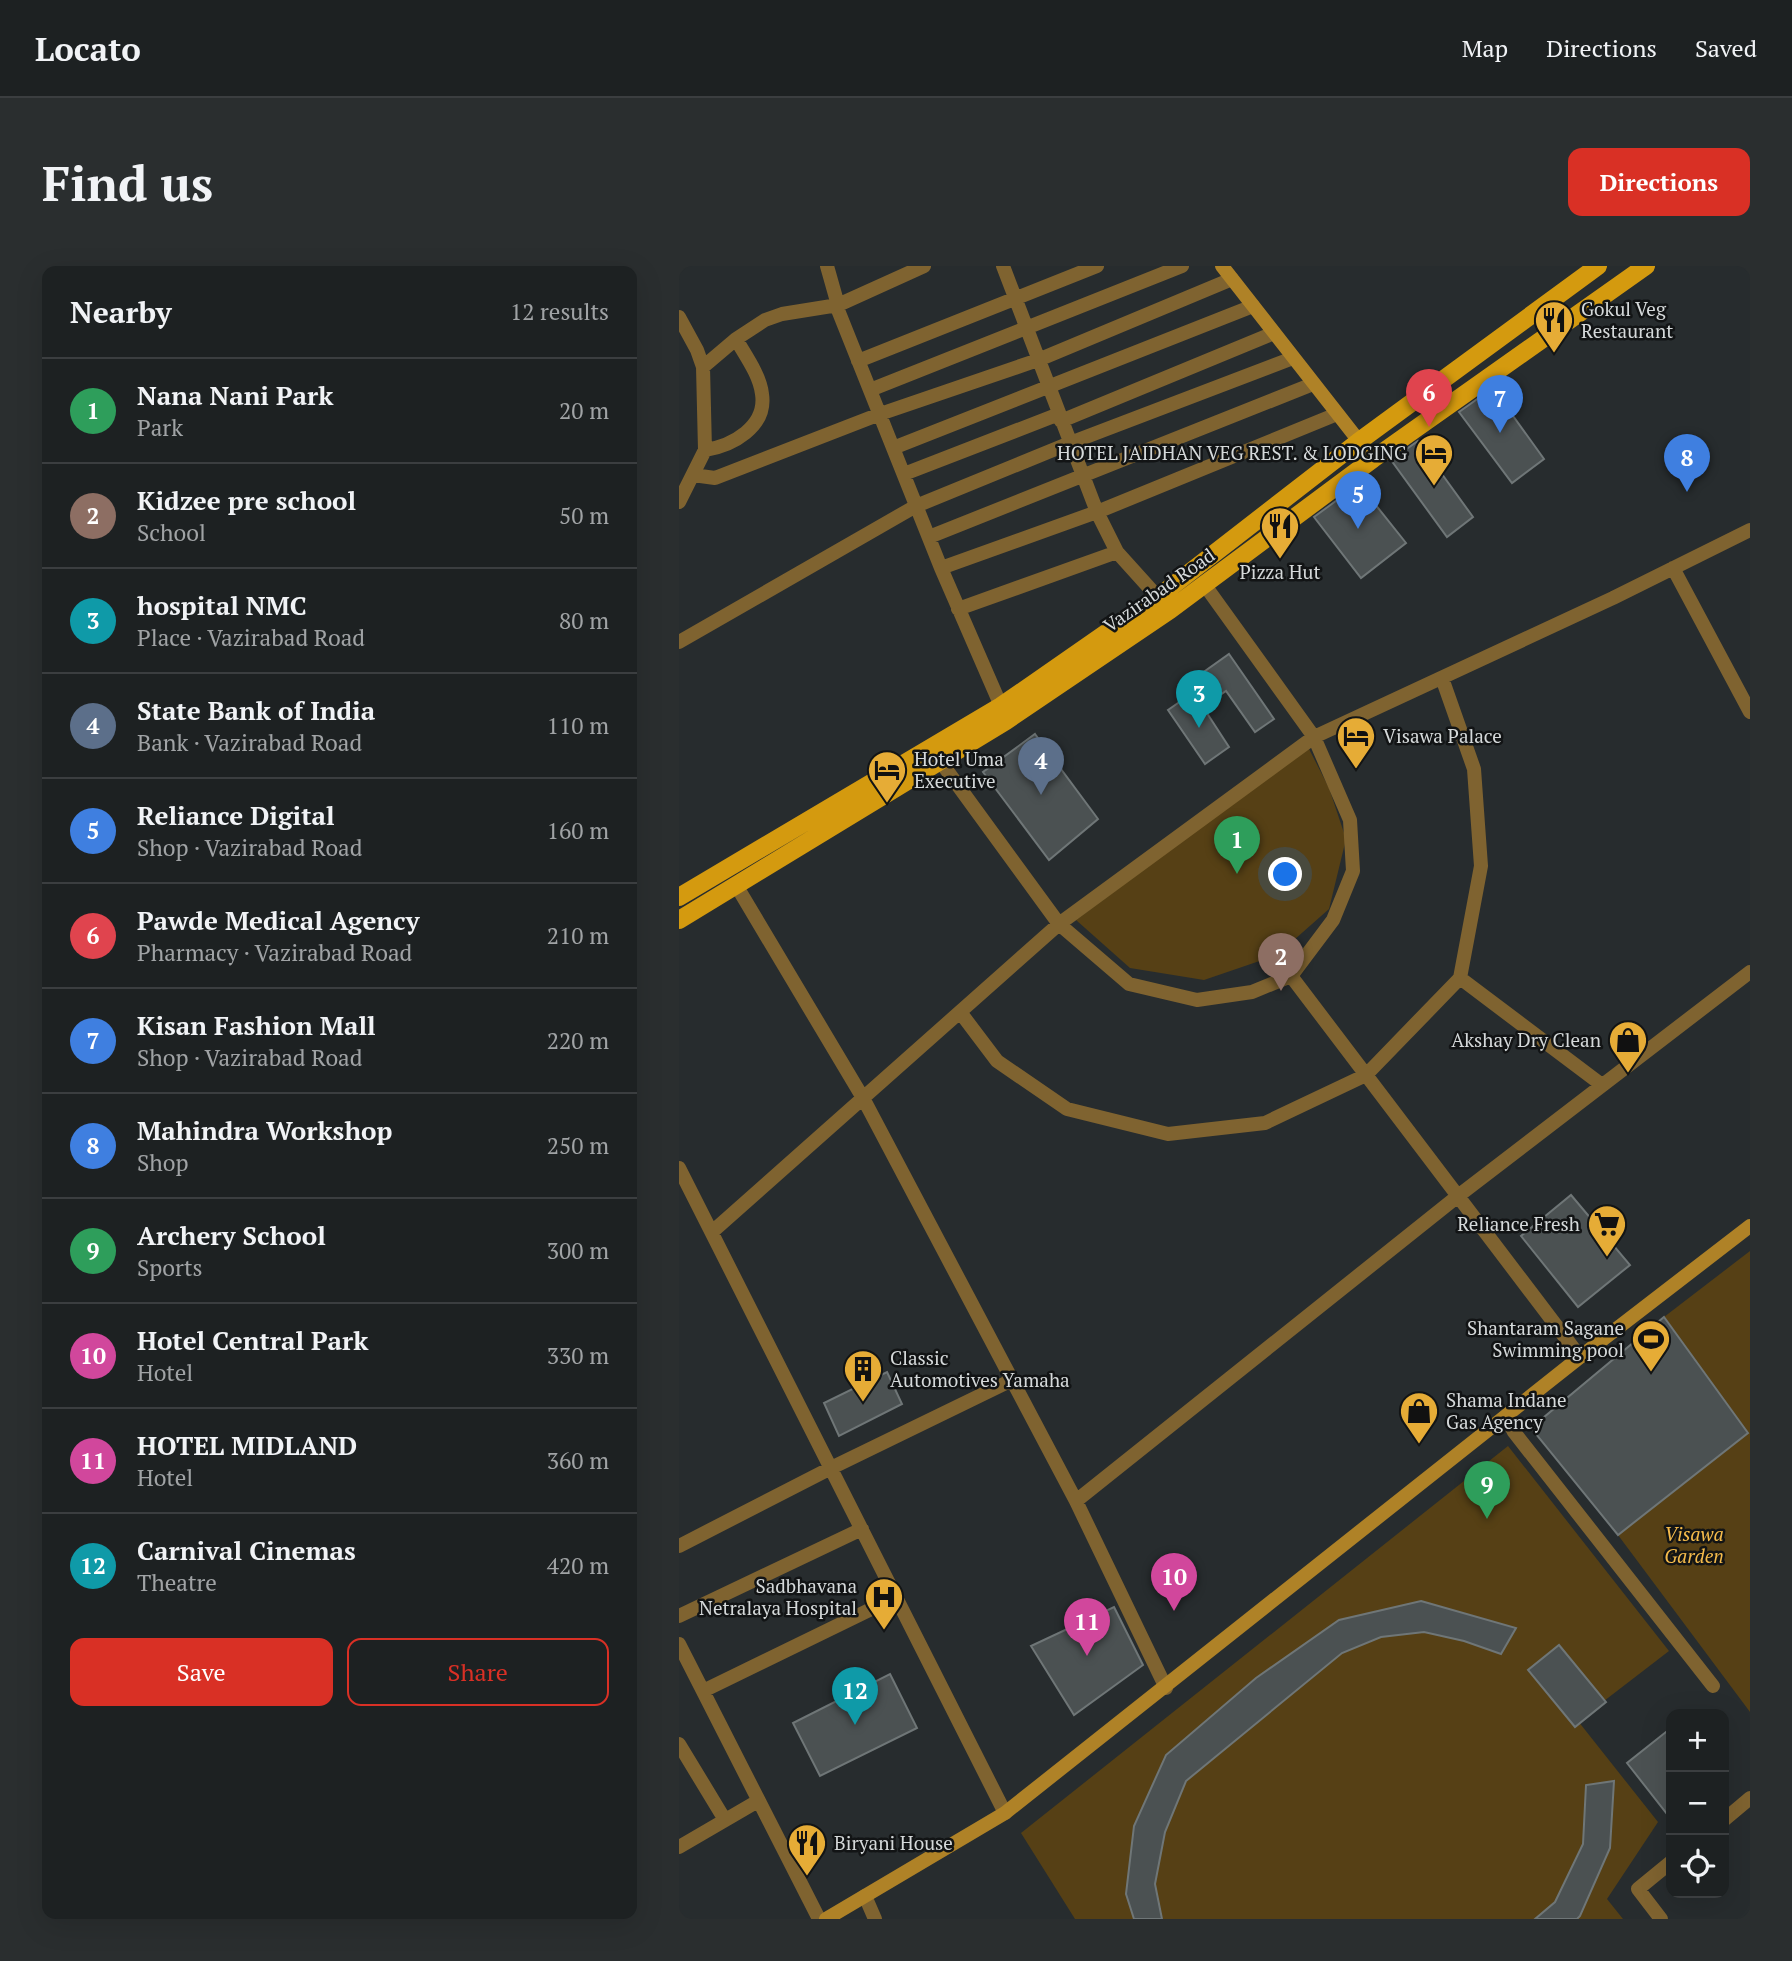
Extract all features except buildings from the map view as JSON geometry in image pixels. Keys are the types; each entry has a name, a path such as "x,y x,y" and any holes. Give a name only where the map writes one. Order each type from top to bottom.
{"main road":[{"name":"Vazirabad Road","path":"679,897 935,754 1006,721 1164,603 1359,442 1598,266"},
{"name":"Vazirabad Road","path":"679,920 935,754 1001,706 1164,603 1204,584 1373,459 1646,266"}],"street":[{"path":"827,266 837,305 858,361 941,568 1001,706"},
{"path":"703,366 765,320 782,314 837,305 924,266"},
{"path":"1003,266 1097,512 1117,552 1164,603"},
{"path":"858,361 1097,266"},
{"path":"870,390 1182,266"},
{"path":"1222,266 1373,459"},
{"path":"693,475 715,478 880,414 1038,360 1232,279"},
{"path":"893,448 1254,306"},
{"path":"679,317 703,366 705,450 679,502"},
{"path":"904,474 1060,417 1274,333"},
{"path":"705,450 728,445 744,434 757,421 762,407 759,383 736,339"},
{"path":"679,642 916,506 1070,443 1293,358"},
{"path":"929,537 1313,384"},
{"path":"941,568 1097,512 1337,415"},
{"path":"712,1232 1059,924 1314,737 1750,530"},
{"path":"958,609 1117,552"},
{"path":"1673,568 1750,712"},
{"path":"935,754 1059,924 1129,984 1196,1000 1252,992 1291,976 1333,920 1353,871 1350,820 1314,737 1204,584"},
{"path":"960,1012 997,1061 1067,1109 1168,1134 1265,1123 1366,1075 1460,978 1481,866 1474,769 1442,678"},
{"path":"736,885 863,1098 1076,1500 1166,1688"},
{"path":"1076,1500 1458,1196 1750,972"},
{"path":"1291,976 1580,1357"},
{"path":"1460,978 1602,1085"},
{"path":"679,1168 1005,1813"},
{"path":"826,1919 1005,1813 1580,1357 1750,1226"},
{"path":"679,1546 1012,1380"},
{"path":"1506,1416 1514,1432 1713,1686"},
{"path":"679,1616 862,1529"},
{"path":"703,1691 896,1598"},
{"path":"679,1644 818,1919"},
{"path":"679,1744 725,1820"},
{"path":"1729,1816 1750,1798"},
{"path":"679,1847 758,1801"},
{"path":"1661,1919 1637,1889 1666,1866"},
{"path":"865,1896 874,1919"}],"green space":[{"path":"1308,747 1329,788 1346,839 1329,909 1277,955 1204,980 1130,968 1076,920"},
{"name":"Visawa Garden","path":"1750,1251 1750,1712 1618,1535 1748,1433 1664,1317"},
{"path":"1508,1446 1669,1651 1578,1721 1658,1822 1607,1899 1623,1919 1075,1919 1021,1833"}],"place":[{"name":"Gokul Veg Restaurant","path":"1554,354"},
{"name":"Pawde Medical Agency","path":"1429,427"},
{"name":"Kisan Fashion Mall","path":"1500,433"},
{"name":"HOTEL JAIDHAN VEG REST. & LODGING","path":"1434,487"},
{"name":"Mahindra Workshop","path":"1687,492"},
{"name":"Reliance Digital","path":"1358,529"},
{"name":"Pizza Hut","path":"1280,560"},
{"name":"hospital NMC","path":"1199,728"},
{"name":"Visawa Palace","path":"1356,770"},
{"name":"State Bank of India","path":"1041,795"},
{"name":"Hotel Uma Executive","path":"887,804"},
{"name":"Nana Nani Park","path":"1237,874"},
{"name":"Kidzee pre school","path":"1281,991"},
{"name":"Akshay Dry Clean","path":"1628,1074"},
{"name":"Reliance Fresh","path":"1607,1258"},
{"name":"Shantaram Sagane Swimming pool","path":"1651,1373"},
{"name":"Classic Automotives Yamaha","path":"863,1403"},
{"name":"Shama Indane Gas Agency","path":"1419,1445"},
{"name":"Archery School","path":"1487,1519"},
{"name":"Hotel Central Park","path":"1174,1611"},
{"name":"Sadbhavana Netralaya Hospital","path":"884,1631"},
{"name":"HOTEL MIDLAND","path":"1087,1656"},
{"name":"Carnival Cinemas","path":"855,1725"},
{"name":"Biryani House","path":"807,1877"}]}
